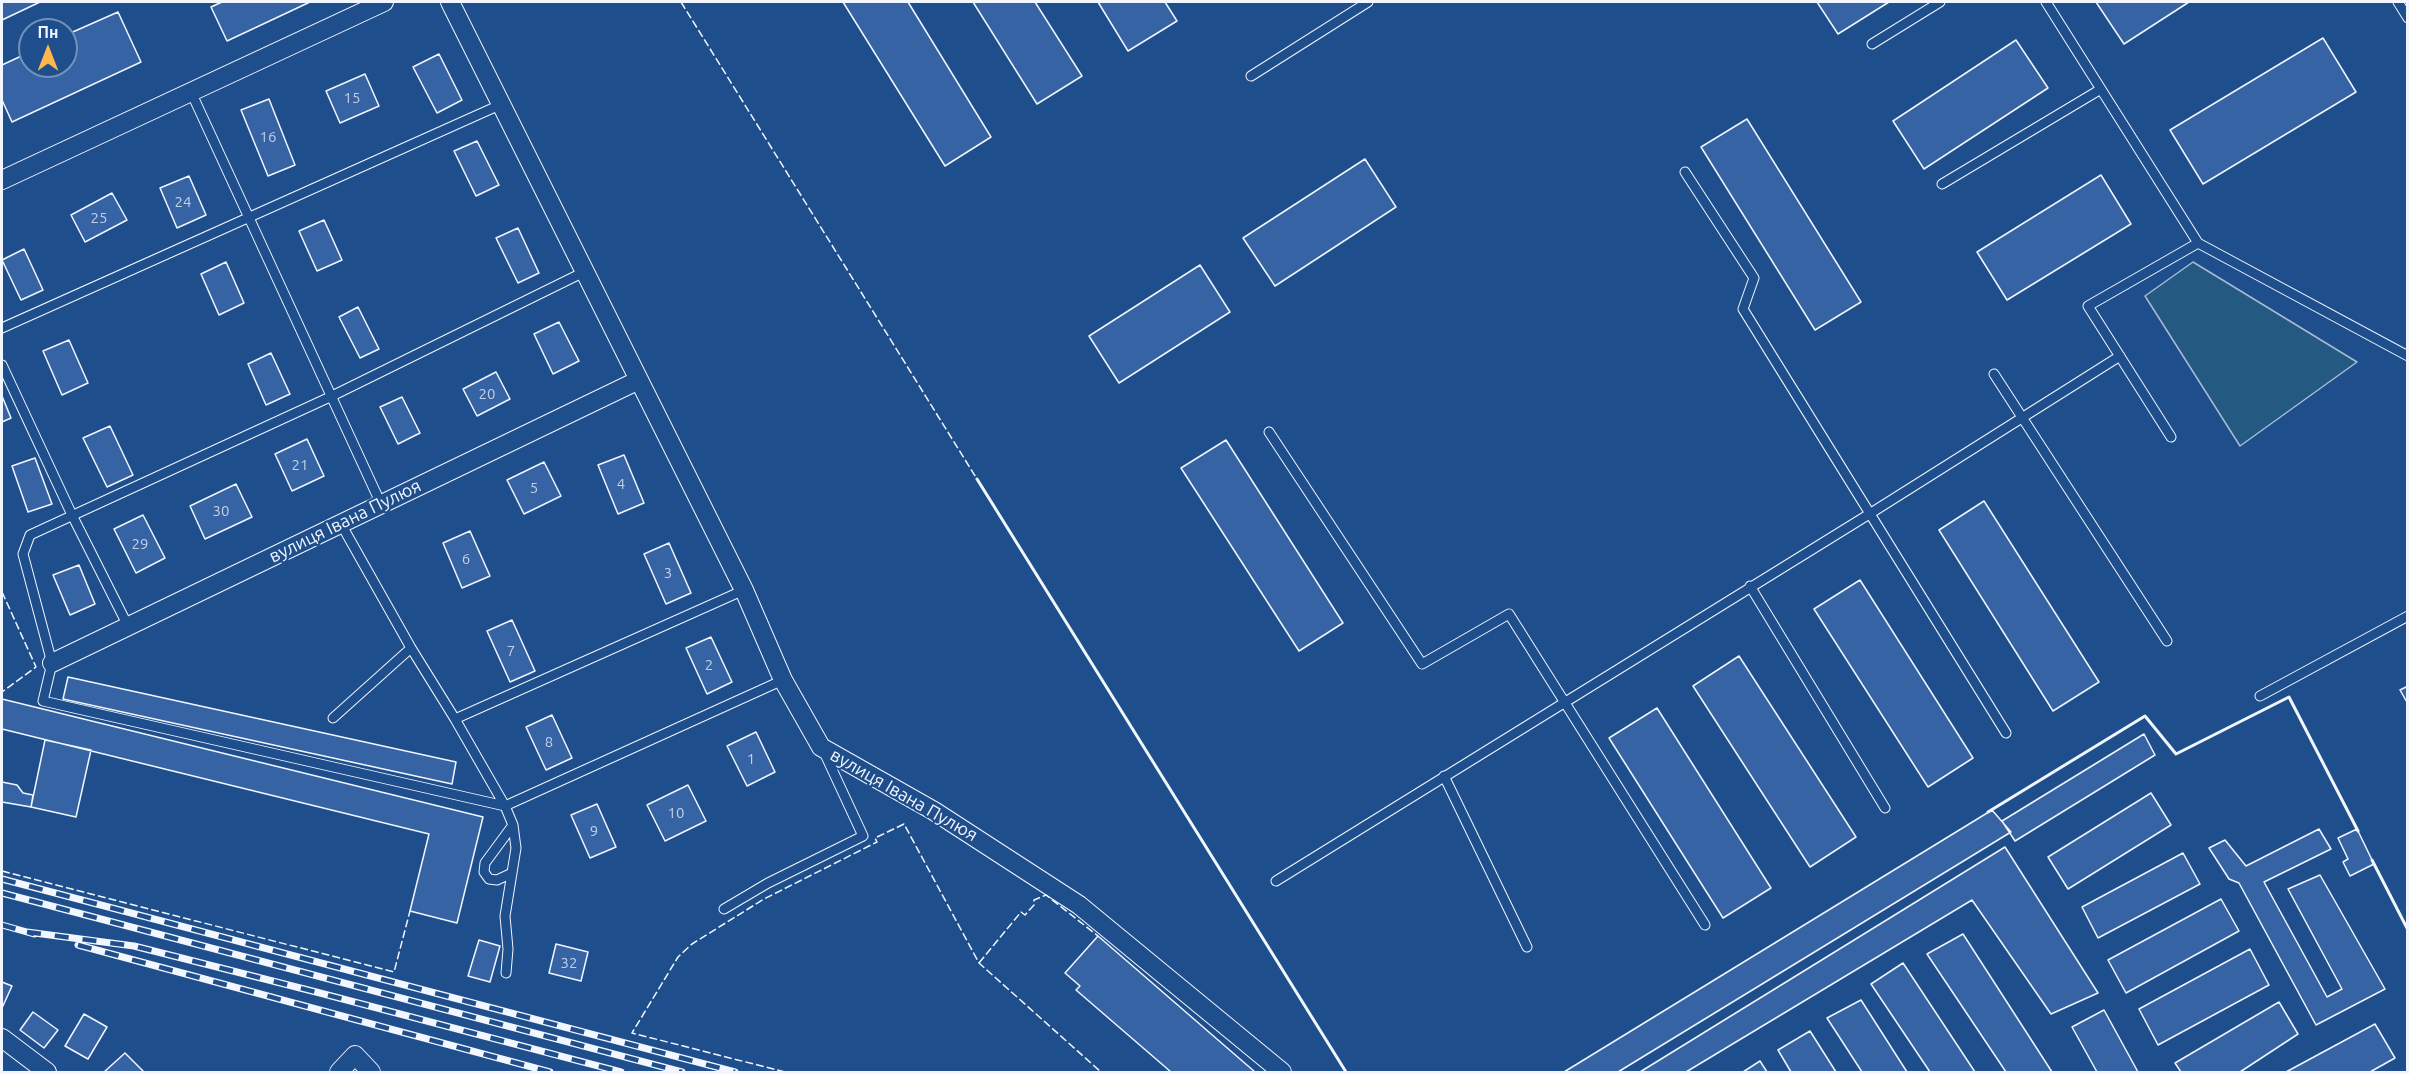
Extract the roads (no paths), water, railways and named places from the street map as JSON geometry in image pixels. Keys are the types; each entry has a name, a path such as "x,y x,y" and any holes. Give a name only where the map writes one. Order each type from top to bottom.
{"street":[{"path":"2,180 384,2"},
{"name":"вулиця Івана Пулюя","path":"450,2 744,590 783,680 821,747 934,811 1079,905 1282,1072"},
{"name":"вулиця Івана Пулюя","path":"52,663 639,380"},
{"path":"2,1038 47,1072"},
{"path":"339,1072 355,1055 371,1072"}],"lane":[{"path":"1251,76 1368,2"},
{"path":"1872,44 1940,2"},
{"path":"2046,2 2198,243 2408,356"},
{"path":"2398,2 2408,18"},
{"path":"1942,184 2101,88"},
{"path":"191,92 381,504"},
{"path":"2,328 502,104"},
{"path":"1685,172 1754,278 1743,309 2006,733"},
{"path":"2171,437 2088,306 2198,243"},
{"path":"584,272 330,397 30,535 23,554 52,663 43,700 505,806 783,680"},
{"path":"1276,881 2120,356"},
{"path":"2,365 72,515 128,626"},
{"path":"1994,375 2167,641"},
{"path":"1269,432 1422,664 1509,614 1705,925"},
{"path":"341,524 411,648 505,806 513,825 516,848 505,916 508,949 506,974"},
{"path":"1750,586 1885,808"},
{"path":"455,719 744,590"},
{"path":"2260,696 2408,616"},
{"path":"333,718 411,648"},
{"path":"724,909 768,883 863,836 821,747"},
{"path":"1444,776 1527,947"},
{"path":"512,873 497,880 489,879 484,872 485,863 513,825"}],"railway":[{"path":"2,879 735,1072"},
{"path":"2,893 682,1072"},
{"path":"2,925 34,934"},
{"path":"27,932 134,946 621,1072"},
{"path":"78,945 550,1072"}]}
